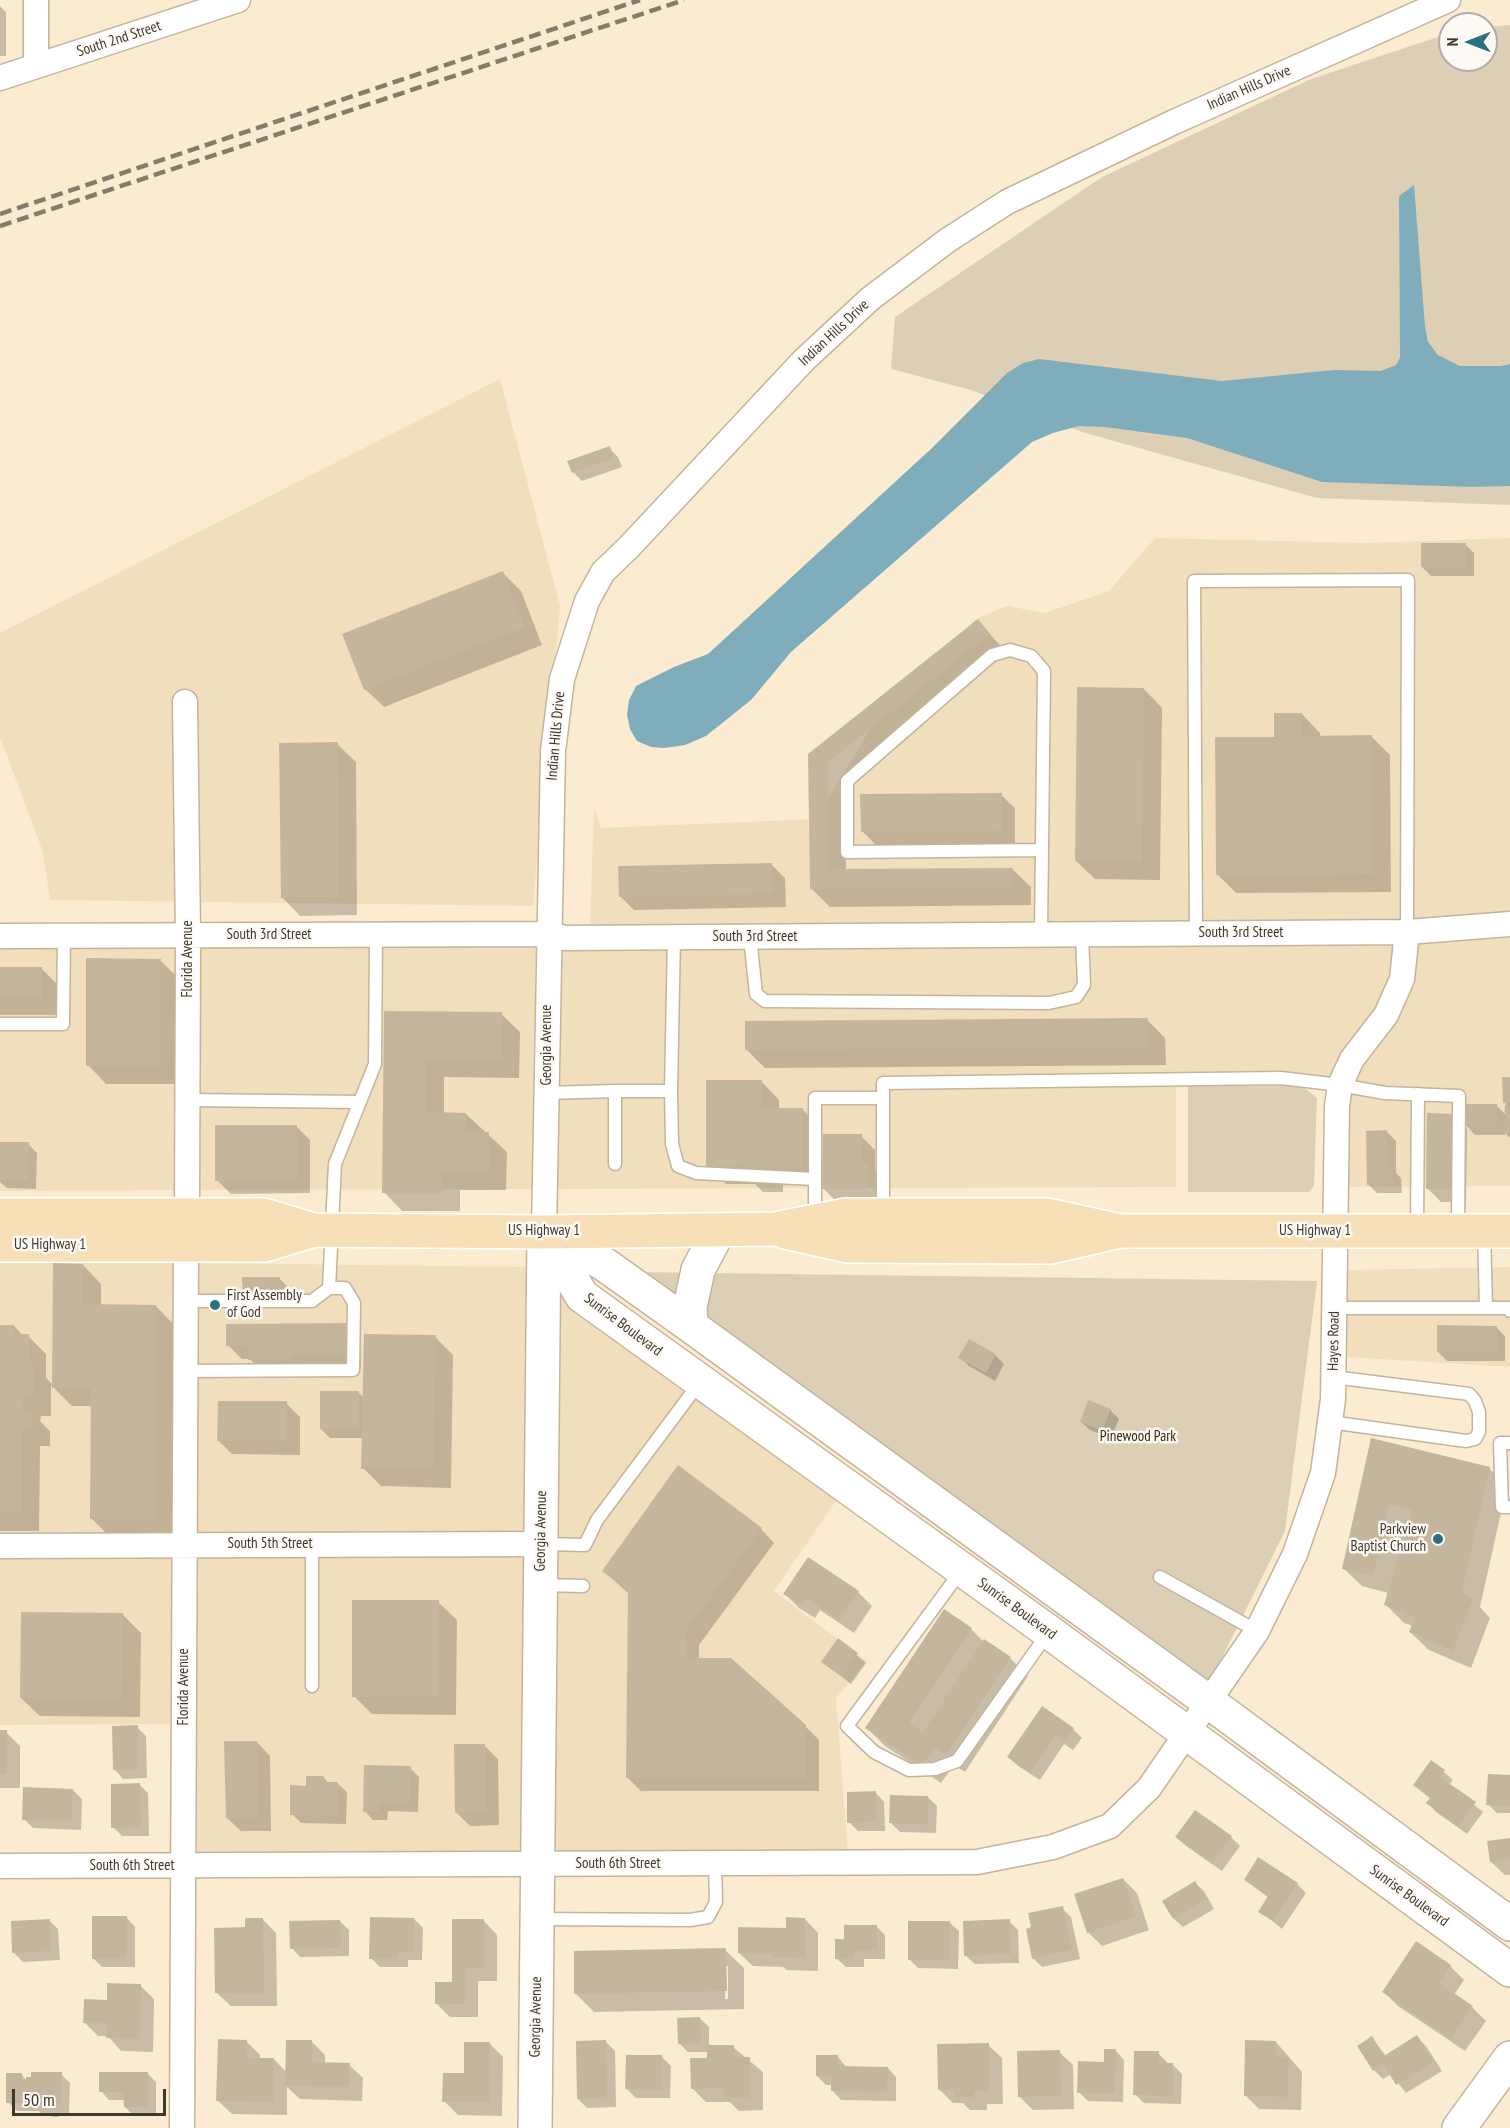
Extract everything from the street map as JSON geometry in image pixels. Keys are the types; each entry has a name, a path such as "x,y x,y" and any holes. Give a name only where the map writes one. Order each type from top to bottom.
{"main road":[{"name":"US Highway 1","path":"0,1215 187,1231 265,1245 323,1230 544,1232 774,1229 846,1215 1048,1215 1121,1231 1484,1231"},
{"name":"US Highway 1","path":"774,1229 847,1246 1051,1247 1121,1231"},
{"path":"691,1326 690,1307 698,1269 719,1230"},
{"name":"US Highway 1","path":"0,1245 187,1231"},
{"path":"544,1232 604,1264 691,1326 1510,1924"},
{"name":"Sunrise Boulevard","path":"544,1232 582,1296 1187,1732 1510,1970"},
{"name":"Georgia Avenue","path":"535,2128 544,1232"},
{"path":"1459,2128 1510,2058"}],"street":[{"path":"36,0 36,66"},
{"name":"South 2nd Street","path":"0,78 238,0"},
{"name":"Indian Hills Drive","path":"548,934 555,730 562,679 587,601 603,573 804,360 871,298 948,240 1007,202 1174,122 1448,0"},
{"name":"Florida Avenue","path":"182,2128 188,935 185,702"},
{"name":"South 3rd Street","path":"0,936 548,934 565,938 674,938 1196,934 1407,932 1510,924"},
{"name":"Hayes Road","path":"1187,1732 1257,1630 1295,1554 1323,1473 1333,1399 1337,1106 1340,1085 1352,1059 1386,1015 1390,1006 1404,970 1407,932"},
{"name":"Georgia Avenue","path":"544,1232 548,934"},
{"name":"South 5th Street","path":"0,1546 541,1544"},
{"name":"South 6th Street","path":"0,1866 977,1862 1053,1847 1110,1826 1149,1788 1187,1732"}],"lane":[{"path":"1196,934 1194,581 1408,579 1407,932"},
{"path":"1041,935 1042,850 1044,671 1031,656 1010,650 992,655 847,781 847,852 1042,850"},
{"path":"750,937 756,994 765,1001 1049,1003 1076,997 1084,985 1082,934"},
{"path":"0,1024 63,1024 64,935"},
{"path":"329,1288 323,1230 335,1164 375,1064 376,935"},
{"path":"674,938 671,975 671,1090 672,1144 678,1166 696,1173 814,1179"},
{"path":"883,1215 883,1083 1281,1078 1385,1093 1459,1096 1484,1231 1486,1308"},
{"path":"546,1093 671,1090"},
{"path":"615,1091 615,1164"},
{"path":"1417,1231 1418,1095"},
{"path":"814,1221 814,1098 883,1098"},
{"path":"187,1100 360,1101"},
{"path":"186,1301 312,1301 329,1288 345,1288 354,1303 353,1370 186,1371"},
{"path":"1334,1308 1510,1309"},
{"path":"1333,1377 1469,1394 1475,1401 1479,1412 1479,1432 1475,1439"},
{"path":"541,1544 585,1545 597,1520 700,1382"},
{"path":"1330,1422 1466,1441 1475,1439 1505,1443 1502,1507 1510,1507"},
{"path":"312,1544 312,1686"},
{"path":"962,1569 848,1726 874,1752 909,1770 935,1769 957,1761 1049,1632"},
{"path":"1160,1577 1257,1630"},
{"path":"540,1585 584,1586"},
{"path":"537,1919 690,1920 708,1917 716,1902 715,1864"}],"shaded area":[{"path":"500,379 560,606 533,906 50,900 43,852 0,737 0,633"},
{"path":"1155,538 1365,543 1510,538 1510,914 1407,922 590,927 594,806 601,828 816,819 881,711 976,619 1007,606 1045,613 1109,591"},
{"path":"1510,935 1510,1186 1347,1187 1348,1107 1352,1088 1363,1064 1413,983 1418,942"},
{"path":"1394,943 1390,976 1376,1010 1342,1054 1329,1080 1327,1092 1311,1078 1179,1080 1176,1086 1176,1187 556,1189 560,948"},
{"path":"176,945 175,1190 0,1191 0,946"},
{"path":"200,945 536,945 532,1189 199,1190"},
{"path":"0,1262 174,1263 172,1534 0,1535"},
{"path":"198,1263 531,1267 530,1536 196,1534"},
{"path":"1510,1267 1510,1367 1346,1357 1346,1270"},
{"path":"555,1273 840,1495 774,1591 867,1661 836,1698 848,1852 550,1854"},
{"path":"172,1555 172,1724 0,1725 0,1556"},
{"path":"196,1555 530,1557 526,1854 197,1856"}],"green space":[{"path":"1510,25 1510,505 1317,498 1082,432 971,390 891,369 895,317 1102,177 1311,79 1438,37 1438,72 1498,72 1498,26"},
{"path":"1188,1086 1302,1086 1317,1098 1314,1186 1309,1192 1188,1192"},
{"name":"Pinewood Park","path":"631,1272 1317,1281 1285,1531 1210,1682"}],"water":[{"path":"1414,185 1428,342 1438,355 1460,366 1510,364 1510,486 1322,482 1187,438 1105,427 1079,426 1053,433 1032,442 791,652 751,700 706,736 685,745 664,748 651,747 637,741 630,729 627,715 629,700 636,686 674,667 708,654 932,448 1007,373 1023,363 1039,359 1222,381 1334,370 1381,371 1396,365 1400,358 1399,196"}],"building":[{"path":"610,446 614,458 572,473 567,461"},
{"path":"1421,543 1466,543 1466,567 1421,567"},
{"path":"503,571 525,627 364,690 342,634"},
{"path":"978,619 990,634 828,763 829,869 1013,868 1013,887 810,889 808,754"},
{"path":"1077,687 1144,688 1142,862 1075,861"},
{"path":"1274,713 1302,713 1302,736 1372,735 1373,874 1216,875 1215,737 1274,737"},
{"path":"338,742 339,897 281,898 279,743"},
{"path":"1002,793 1002,831 861,832 860,794"},
{"path":"772,863 773,894 619,897 618,866"},
{"path":"86,958 161,959 160,1066 86,1066"},
{"path":"0,967 42,967 42,998 0,997"},
{"path":"384,1011 502,1012 502,1060 426,1060 426,1112 466,1113 466,1132 489,1132 489,1172 442,1172 442,1193 382,1193"},
{"path":"1148,1018 1148,1047 745,1050 745,1021"},
{"path":"1502,1077 1510,1077 1510,1103 1503,1103"},
{"path":"706,1080 762,1080 762,1108 803,1108 803,1167 765,1167 765,1174 743,1174 743,1166 706,1166"},
{"path":"1465,1104 1497,1104 1497,1127 1465,1127"},
{"path":"1505,1105 1510,1105 1510,1134 1504,1134"},
{"path":"1427,1113 1454,1114 1452,1189 1426,1189"},
{"path":"215,1125 297,1125 297,1180 215,1181"},
{"path":"1387,1130 1388,1168 1393,1168 1393,1184 1367,1185 1366,1131"},
{"path":"823,1134 862,1134 861,1163 868,1163 867,1189 822,1189"},
{"path":"0,1142 29,1142 28,1181 0,1180"},
{"path":"53,1263 83,1264 83,1304 156,1305 156,1519 90,1519 91,1388 52,1388"},
{"path":"242,1277 280,1277 280,1299 243,1299"},
{"path":"347,1323 348,1354 294,1354 294,1359 248,1360 248,1346 226,1346 226,1324"},
{"path":"0,1325 14,1325 14,1334 29,1334 29,1363 33,1363 33,1398 23,1398 22,1411 32,1411 32,1428 22,1428 21,1513 0,1513"},
{"path":"1437,1325 1497,1326 1497,1353 1437,1352"},
{"path":"364,1334 436,1335 433,1470 361,1469"},
{"path":"969,1339 996,1354 986,1373 958,1358"},
{"path":"320,1391 359,1391 359,1430 320,1429"},
{"path":"1088,1400 1111,1409 1102,1430 1080,1422"},
{"path":"218,1401 287,1401 287,1441 217,1441"},
{"name":"Parkview Baptist Church","path":"1371,1438 1490,1467 1462,1592 1473,1598 1453,1651 1409,1632 1415,1618 1384,1605 1412,1510 1389,1505 1373,1576 1342,1569"},
{"path":"678,1465 762,1528 686,1631 687,1658 731,1658 806,1725 806,1778 626,1778 628,1591 602,1571"},
{"path":"808,1557 859,1591 840,1620 806,1598 801,1605 783,1594"},
{"path":"352,1600 439,1600 439,1697 352,1697"},
{"path":"944,1609 972,1628 909,1723 923,1732 984,1639 1011,1657 946,1755 935,1748 922,1766 865,1728"},
{"path":"21,1612 123,1613 122,1700 20,1698"},
{"path":"838,1638 858,1653 842,1677 821,1662"},
{"path":"1042,1706 1074,1728 1064,1742 1055,1736 1030,1773 1007,1757"},
{"path":"138,1725 138,1770 113,1770 112,1726"},
{"path":"0,1730 7,1730 7,1774 0,1774"},
{"path":"224,1741 257,1741 258,1818 226,1818"},
{"path":"454,1744 485,1744 486,1812 455,1813"},
{"path":"1431,1760 1445,1770 1440,1777 1476,1802 1458,1827 1426,1803 1430,1798 1413,1785"},
{"path":"364,1765 411,1766 410,1804 379,1803 379,1812 363,1812"},
{"path":"1488,1774 1510,1775 1510,1806 1486,1805"},
{"path":"306,1776 324,1776 323,1782 338,1782 338,1815 290,1815 290,1785 306,1786"},
{"path":"140,1783 141,1827 111,1828 111,1784"},
{"path":"23,1787 73,1789 72,1821 22,1820"},
{"path":"876,1791 877,1822 847,1823 847,1792"},
{"path":"890,1795 928,1796 928,1825 889,1823"},
{"path":"1195,1810 1232,1836 1213,1864 1175,1837"},
{"path":"1510,1838 1510,1859 1490,1862 1487,1841"},
{"path":"1258,1857 1298,1883 1273,1921 1258,1912 1268,1896 1244,1880"},
{"path":"1123,1878 1136,1916 1087,1933 1074,1894"},
{"path":"1195,1881 1206,1899 1173,1919 1162,1901"},
{"path":"1063,1906 1072,1950 1032,1959 1026,1929 1031,1927 1028,1913"},
{"path":"92,1916 127,1916 127,1959 92,1959"},
{"path":"370,1917 414,1918 414,1952 399,1952 399,1959 369,1959"},
{"path":"786,1917 805,1918 805,1958 738,1953 738,1927 786,1928"},
{"path":"245,1918 263,1918 264,1993 215,1993 214,1928 245,1927"},
{"path":"50,1919 51,1951 12,1953 11,1921"},
{"path":"452,1919 484,1919 484,1968 465,1968 465,2004 435,2004 435,1982 452,1982"},
{"path":"1010,1919 1011,1954 964,1956 963,1921"},
{"path":"340,1920 341,1948 290,1949 289,1921"},
{"path":"908,1921 950,1921 950,1960 908,1960"},
{"path":"844,1925 877,1925 877,1950 855,1951 855,1959 835,1959 835,1939 844,1939"},
{"path":"1416,1941 1451,1965 1439,1983 1473,2006 1451,2039 1382,1992"},
{"path":"726,1948 727,1991 574,1994 574,1951"},
{"path":"107,1983 141,1984 140,2039 106,2038 107,2023 83,2023 84,1999 107,2000"},
{"path":"700,2017 701,2043 678,2044 677,2018"},
{"path":"1417,2035 1434,2062 1396,2085 1384,2065 1373,2071 1357,2046 1372,2036 1384,2056"},
{"path":"218,2039 247,2040 247,2058 274,2058 274,2102 216,2101"},
{"path":"286,2040 312,2040 312,2062 350,2063 349,2087 285,2086"},
{"path":"606,2040 607,2099 577,2099 576,2041"},
{"path":"1245,2040 1276,2041 1276,2057 1289,2057 1288,2097 1244,2096"},
{"path":"464,2042 490,2042 489,2102 442,2102 443,2073 464,2073"},
{"path":"989,2043 990,2091 974,2091 974,2097 955,2097 955,2090 938,2090 937,2044"},
{"path":"707,2045 734,2045 734,2057 750,2057 750,2097 724,2098 724,2088 691,2089 690,2058 707,2058"},
{"path":"1104,2049 1116,2049 1115,2093 1077,2093 1078,2061 1104,2062"},
{"path":"1060,2050 1061,2096 1018,2097 1017,2051"},
{"path":"1134,2051 1159,2051 1159,2063 1173,2063 1173,2096 1133,2095"},
{"path":"626,2055 662,2055 662,2090 625,2089"},
{"path":"816,2055 838,2055 838,2066 888,2067 887,2092 831,2091 831,2076 816,2076"},
{"path":"31,2072 62,2072 61,2105 42,2108 42,2105 31,2105 31,2103 6,2103 6,2073 22,2073 22,2080 26,2080 26,2077 31,2077"},
{"path":"99,2072 148,2072 148,2107 124,2107 123,2092 99,2092"}],"railway":[{"path":"0,214 640,0"},
{"path":"0,226 684,0"}],"place":[{"name":"First Assembly of God","path":"215,1305"},
{"name":"Parkview Baptist Church","path":"1438,1539"}]}
